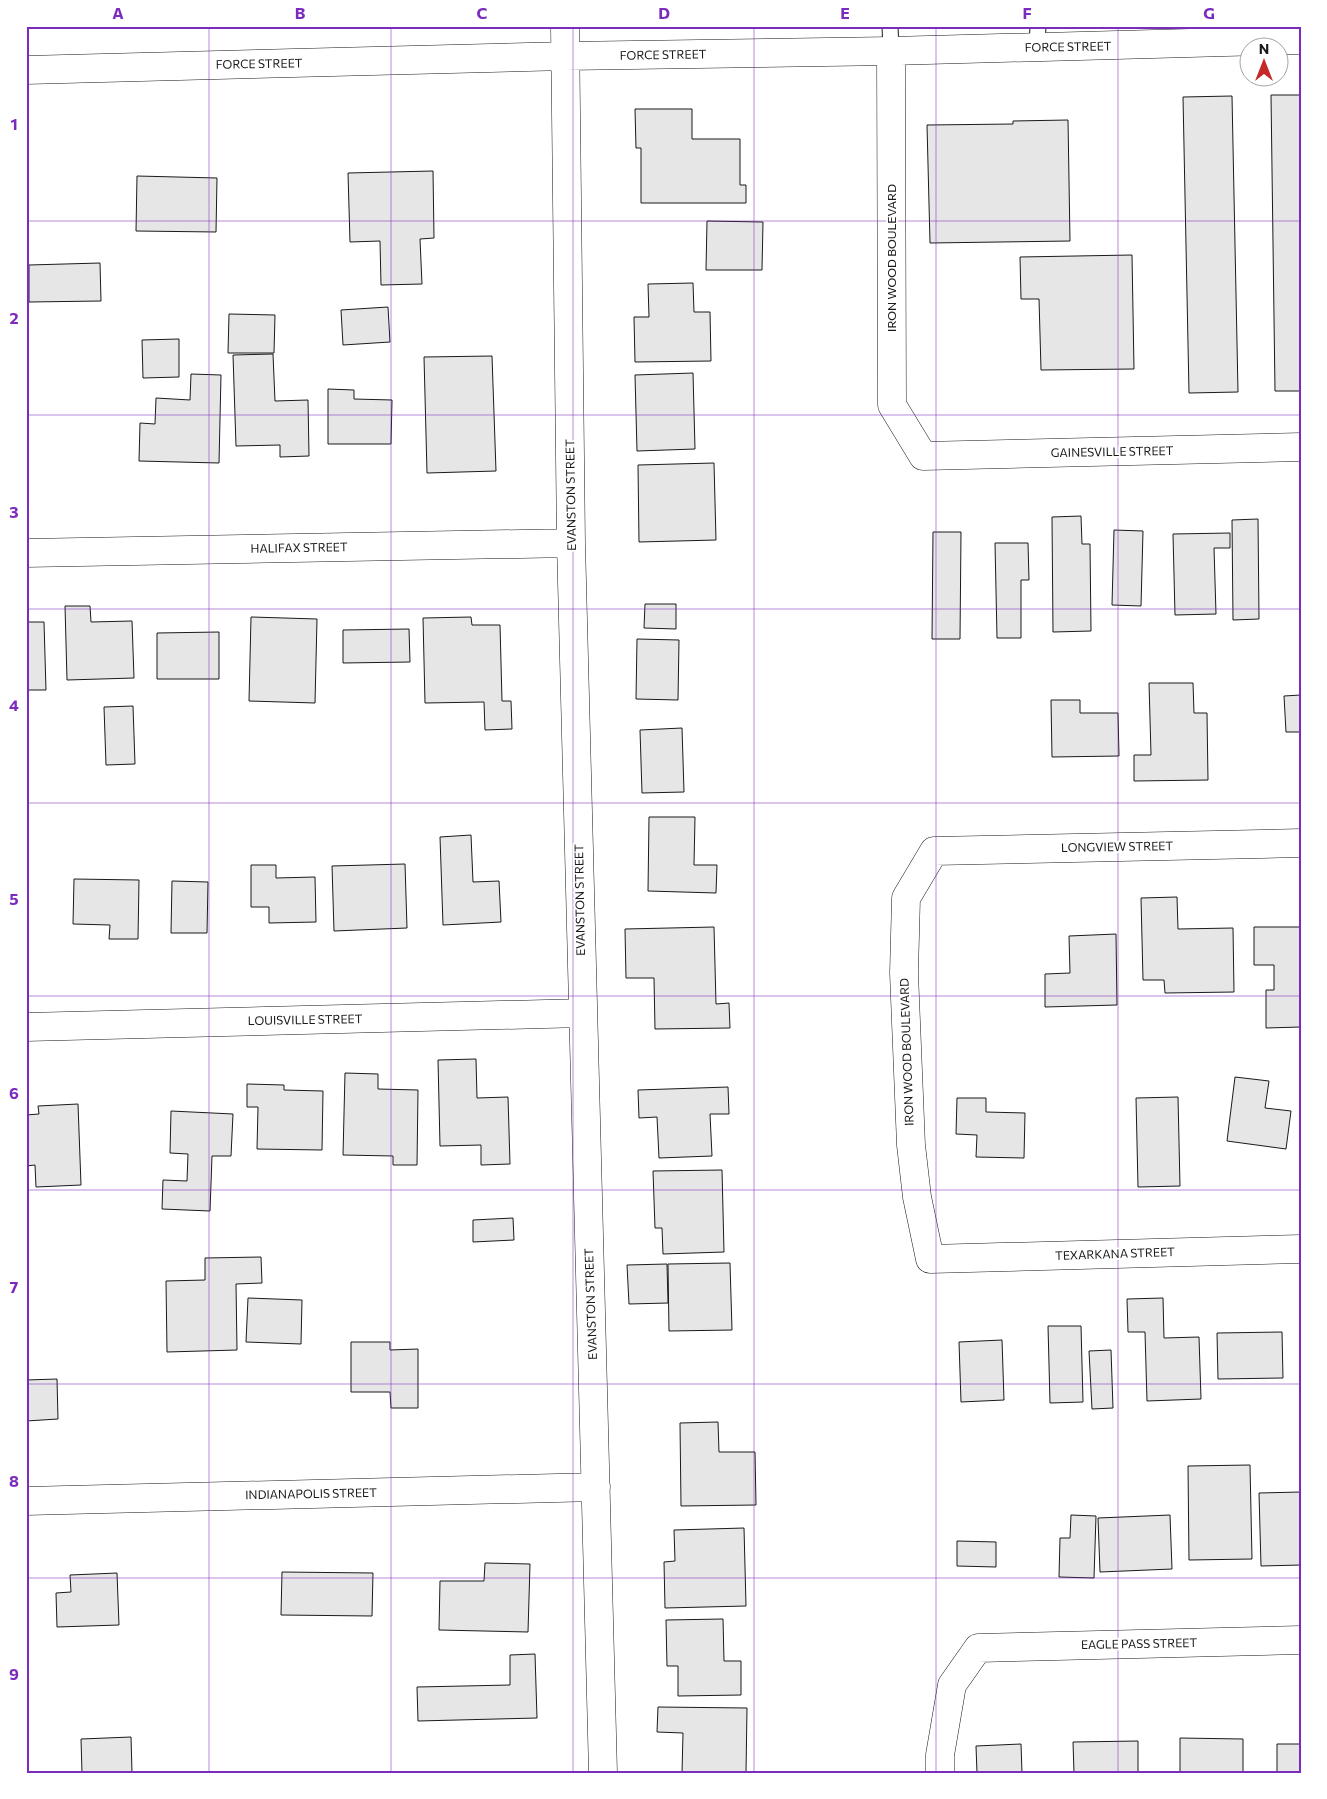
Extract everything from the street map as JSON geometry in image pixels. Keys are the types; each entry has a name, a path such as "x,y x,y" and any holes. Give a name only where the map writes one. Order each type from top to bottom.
{"street":[{"name":"EVANSTON STREET","path":"565,26 571,543 603,1773"},
{"name":"FORCE STREET","path":"26,70 566,56 890,39 1037,37 1301,40"},
{"name":"IRON WOOD BOULEVARD","path":"890,39 892,406 922,456"},
{"name":"GAINESVILLE STREET","path":"922,456 1301,447"},
{"name":"HALIFAX STREET","path":"26,553 571,543"},
{"name":"LONGVIEW STREET","path":"934,851 1301,843"},
{"name":"IRON WOOD BOULEVARD","path":"930,1259 917,1197 911,1146 904,973 906,898 934,851"},
{"name":"LOUISVILLE STREET","path":"26,1028 583,1013"},
{"name":"TEXARKANA STREET","path":"930,1259 1301,1249"},
{"name":"INDIANAPOLIS STREET","path":"26,1501 596,1487"},
{"name":"EAGLE PASS STREET","path":"940,1773 940,1755 952,1684 978,1648 1301,1640"}],"building":[{"path":"1271,95 1301,95 1301,391 1275,391"},
{"path":"1232,96 1238,392 1189,393 1183,97"},
{"path":"635,109 692,109 692,139 740,139 740,185 746,185 746,203 641,203 641,148 636,148"},
{"path":"1068,120 1070,241 930,243 927,125 1013,124 1013,121"},
{"path":"433,171 434,238 420,239 422,284 381,285 380,241 350,242 348,173"},
{"path":"137,176 217,178 216,232 136,231"},
{"path":"707,221 763,222 762,270 706,270"},
{"path":"1132,255 1134,369 1041,370 1039,299 1021,299 1020,257"},
{"path":"100,263 101,301 29,302 29,265"},
{"path":"693,283 694,312 710,312 711,361 635,362 634,317 649,317 648,284"},
{"path":"388,307 390,342 343,345 341,310"},
{"path":"229,314 275,315 274,353 228,353"},
{"path":"179,339 179,377 143,378 142,340"},
{"path":"273,354 275,401 308,400 309,456 280,457 280,445 236,446 233,355"},
{"path":"492,356 496,471 427,473 424,357"},
{"path":"693,373 695,449 637,451 635,375"},
{"path":"191,374 221,375 219,463 139,461 140,423 155,424 156,398 190,400"},
{"path":"328,389 354,390 354,399 392,400 391,444 328,444"},
{"path":"714,463 716,540 639,542 638,465"},
{"path":"1081,516 1082,544 1090,544 1091,631 1053,632 1052,517"},
{"path":"1258,519 1259,619 1233,620 1232,520"},
{"path":"1114,530 1143,531 1141,606 1112,605"},
{"path":"933,532 961,532 960,639 932,639"},
{"path":"1230,533 1230,548 1214,548 1216,614 1175,615 1173,534"},
{"path":"995,543 1028,543 1029,580 1021,580 1021,638 997,638"},
{"path":"645,604 676,604 676,629 644,628"},
{"path":"65,606 90,606 91,622 132,621 134,678 67,680"},
{"path":"251,617 317,619 315,703 249,701"},
{"path":"471,617 472,625 500,625 502,701 511,701 512,729 485,730 484,702 425,703 423,618"},
{"path":"26,622 44,622 46,690 26,690"},
{"path":"409,629 410,662 343,663 343,630"},
{"path":"219,632 219,679 157,679 157,633"},
{"path":"637,639 679,640 678,700 636,699"},
{"path":"1149,683 1193,683 1194,713 1207,713 1208,780 1134,781 1134,755 1151,755"},
{"path":"1301,695 1301,732 1286,732 1284,696"},
{"path":"1051,700 1080,700 1080,713 1118,713 1119,756 1052,757"},
{"path":"133,706 135,764 106,765 104,707"},
{"path":"682,728 684,792 642,793 640,730"},
{"path":"649,817 695,817 694,865 717,865 716,893 648,891"},
{"path":"471,835 473,882 499,881 501,922 443,925 440,837"},
{"path":"405,864 407,928 334,931 332,866"},
{"path":"251,865 276,865 276,878 315,877 316,922 269,923 269,907 251,907"},
{"path":"74,879 139,880 138,939 109,939 110,925 73,924"},
{"path":"172,881 208,882 207,933 171,933"},
{"path":"1177,897 1178,929 1233,928 1234,992 1165,993 1164,980 1143,980 1141,898"},
{"path":"714,927 716,1004 729,1003 730,1028 655,1029 654,978 626,978 625,929"},
{"path":"1254,927 1301,927 1301,1027 1266,1028 1266,990 1274,990 1274,965 1254,965"},
{"path":"1116,934 1117,1005 1045,1007 1045,974 1070,973 1069,936"},
{"path":"476,1059 477,1098 508,1097 510,1164 481,1165 481,1145 440,1146 438,1060"},
{"path":"345,1073 378,1074 378,1089 418,1090 417,1165 393,1165 393,1156 343,1155"},
{"path":"1235,1077 1269,1081 1265,1108 1291,1111 1286,1149 1227,1141"},
{"path":"247,1084 284,1085 284,1090 323,1091 322,1150 257,1149 258,1107 247,1107"},
{"path":"728,1087 729,1114 710,1114 712,1156 659,1158 657,1117 639,1118 638,1090"},
{"path":"1178,1097 1180,1186 1138,1187 1136,1098"},
{"path":"957,1098 986,1098 986,1112 1025,1113 1024,1158 976,1157 977,1135 956,1134"},
{"path":"78,1104 81,1185 36,1187 35,1165 26,1166 26,1115 39,1114 38,1106"},
{"path":"171,1111 233,1114 231,1156 212,1156 210,1211 162,1209 163,1180 187,1181 188,1154 170,1153"},
{"path":"722,1170 724,1252 663,1254 662,1228 655,1228 653,1171"},
{"path":"513,1218 514,1240 473,1242 473,1220"},
{"path":"261,1257 262,1283 236,1284 237,1350 167,1352 166,1281 205,1280 205,1258"},
{"path":"730,1263 732,1330 669,1331 668,1264"},
{"path":"667,1264 668,1303 629,1304 627,1265"},
{"path":"248,1298 302,1300 301,1344 246,1342"},
{"path":"1163,1298 1164,1338 1199,1337 1201,1399 1147,1401 1145,1332 1128,1332 1127,1299"},
{"path":"1048,1326 1081,1326 1083,1402 1050,1403"},
{"path":"1282,1332 1283,1378 1218,1379 1217,1333"},
{"path":"1002,1340 1004,1400 961,1402 959,1342"},
{"path":"351,1342 390,1342 390,1350 418,1349 418,1408 391,1408 390,1392 351,1392"},
{"path":"1111,1350 1113,1408 1092,1409 1089,1351"},
{"path":"57,1379 58,1419 26,1421 26,1380"},
{"path":"718,1422 719,1452 755,1452 756,1505 681,1506 680,1423"},
{"path":"1250,1465 1252,1559 1189,1560 1188,1466"},
{"path":"1301,1492 1301,1565 1261,1566 1259,1493"},
{"path":"1071,1515 1096,1516 1094,1578 1059,1577 1060,1538 1070,1538"},
{"path":"1170,1515 1172,1569 1100,1572 1098,1518"},
{"path":"744,1528 746,1606 665,1608 664,1562 675,1561 674,1530"},
{"path":"957,1541 996,1542 996,1567 957,1566"},
{"path":"485,1563 530,1564 528,1632 439,1630 440,1581 484,1581"},
{"path":"282,1572 373,1573 372,1616 281,1615"},
{"path":"117,1573 119,1625 57,1627 56,1593 71,1592 70,1575"},
{"path":"723,1619 724,1661 741,1661 741,1695 678,1696 678,1666 667,1666 666,1620"},
{"path":"535,1654 537,1718 418,1721 417,1687 510,1685 510,1655"},
{"path":"658,1707 747,1708 746,1773 682,1773 683,1733 657,1732"},
{"path":"131,1737 132,1773 82,1773 81,1739"},
{"path":"1180,1738 1243,1739 1243,1773 1180,1773"},
{"path":"1138,1741 1138,1773 1074,1773 1073,1742"},
{"path":"1021,1744 1022,1773 977,1773 976,1746"},
{"path":"1277,1744 1301,1744 1301,1773 1277,1773"}]}
